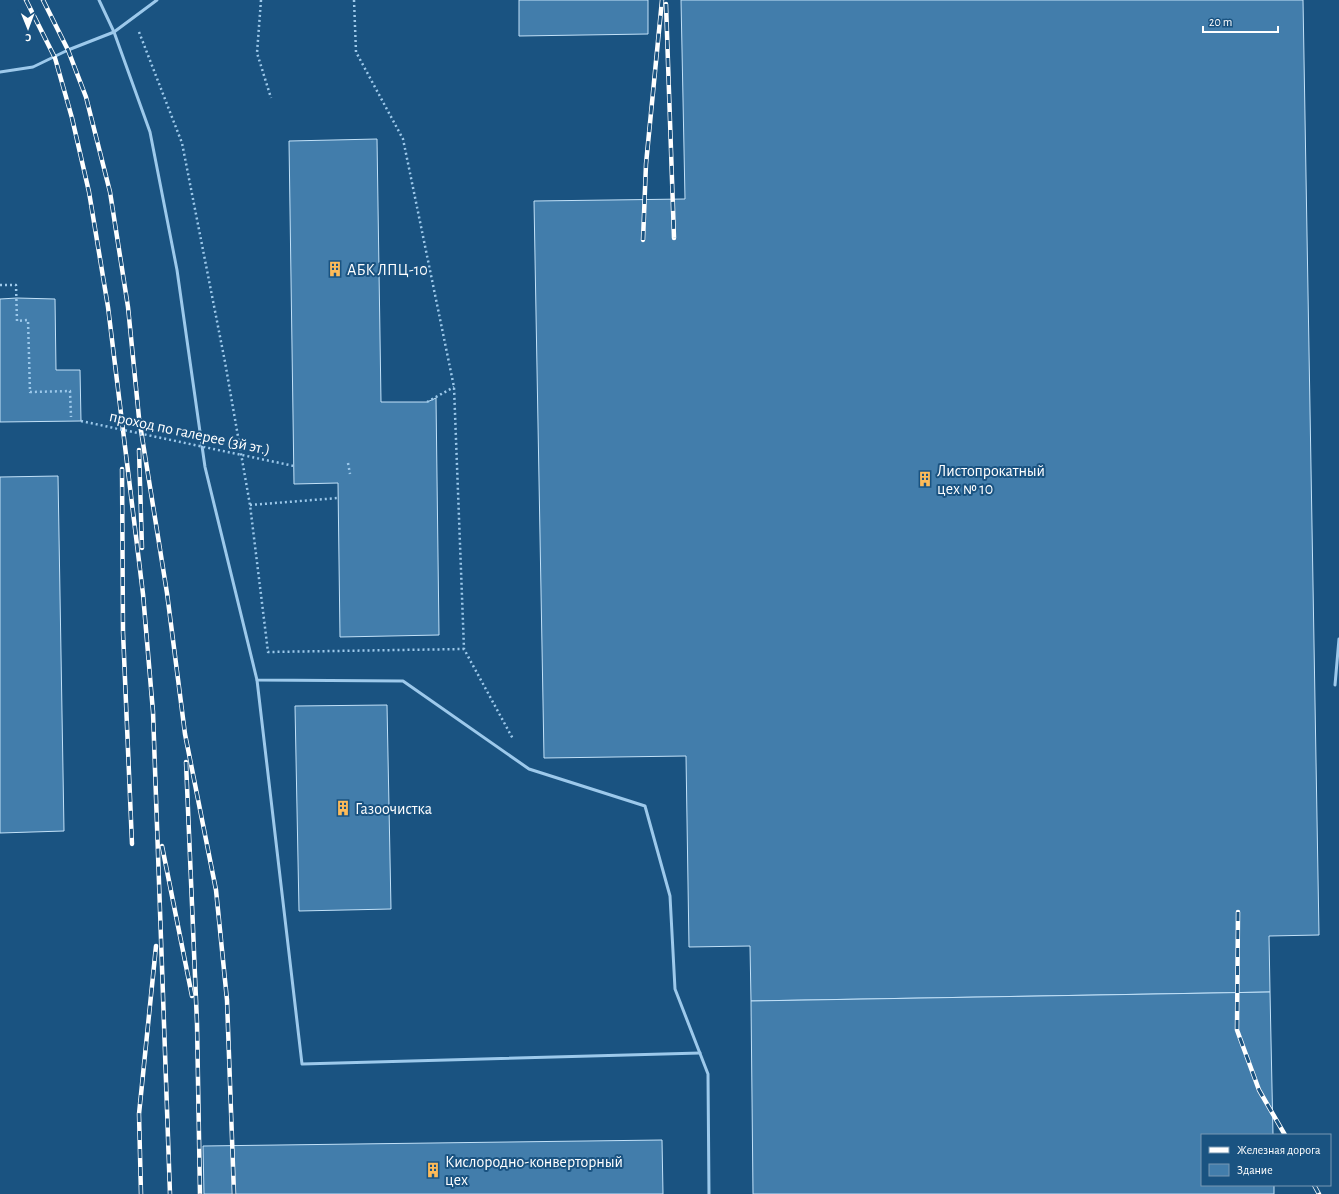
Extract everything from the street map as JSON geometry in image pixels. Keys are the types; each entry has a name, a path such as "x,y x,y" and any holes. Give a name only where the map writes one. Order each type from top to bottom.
{"lane":[{"path":"99,0 114,32 150,132 177,270 205,467 257,680 302,1064 700,1053"},
{"path":"0,72 33,67 68,50 114,32 157,0"},
{"path":"1335,685 1339,639"},
{"path":"257,680 403,681 529,769 645,806 670,896 675,989 708,1074 709,1194"}],"path":[{"path":"261,0 257,53 271,98"},
{"path":"354,0 356,52 404,139 454,387 464,649 515,742"},
{"path":"133,18 182,143 224,354 250,505 268,652 464,649"},
{"path":"0,285 16,285 17,321 28,320 30,392 70,391 70,417"},
{"path":"427,402 454,387"},
{"name":"проход по галерее (3й эт.)","path":"81,421 294,466"},
{"path":"348,463 350,474"},
{"path":"250,505 338,498"}],"building":[{"path":"519,0 648,0 648,34 519,36"},
{"name":"Листопрокатный цех № 10","path":"681,0 1303,0 1319,935 1269,936 1270,992 751,1001 750,946 689,947 686,756 544,758 534,201 685,199"},
{"name":"АБК ЛПЦ-10","path":"377,139 381,402 427,402 436,398 439,635 340,637 338,483 294,484 289,141"},
{"path":"0,299 55,299 56,370 80,370 81,421 0,422"},
{"path":"58,476 64,831 0,833 0,477"},
{"name":"Газоочистка","path":"387,705 391,909 299,911 295,706"},
{"path":"1270,992 1273,1134 1201,1134 1201,1186 1274,1186 1274,1194 753,1194 751,1001"},
{"name":"Кислородно-конверторный цех","path":"662,1140 663,1194 204,1194 203,1146"}],"railway":[{"path":"26,0 55,58 72,118 89,192 108,307 143,594 153,712 170,1194"},
{"path":"43,0 68,50 86,97 110,192 128,307 139,418 167,593 185,734 216,890 227,1000 234,1194"},
{"path":"643,240 646,164 662,0"},
{"path":"666,4 674,238"},
{"path":"139,450 142,548"},
{"path":"122,469 123,632 132,844"},
{"path":"186,762 197,1023 200,1194"},
{"path":"162,846 192,996"},
{"path":"1238,912 1237,1030 1259,1090 1284,1134"},
{"path":"141,1194 139,1114 156,946"},
{"path":"1315,1186 1319,1194"}],"place":[{"name":"АБК ЛПЦ-10","path":"335,269"},
{"name":"Листопрокатный цех № 10","path":"925,479"},
{"name":"Газоочистка","path":"343,808"},
{"name":"Кислородно-конверторный цех","path":"433,1170"}]}
